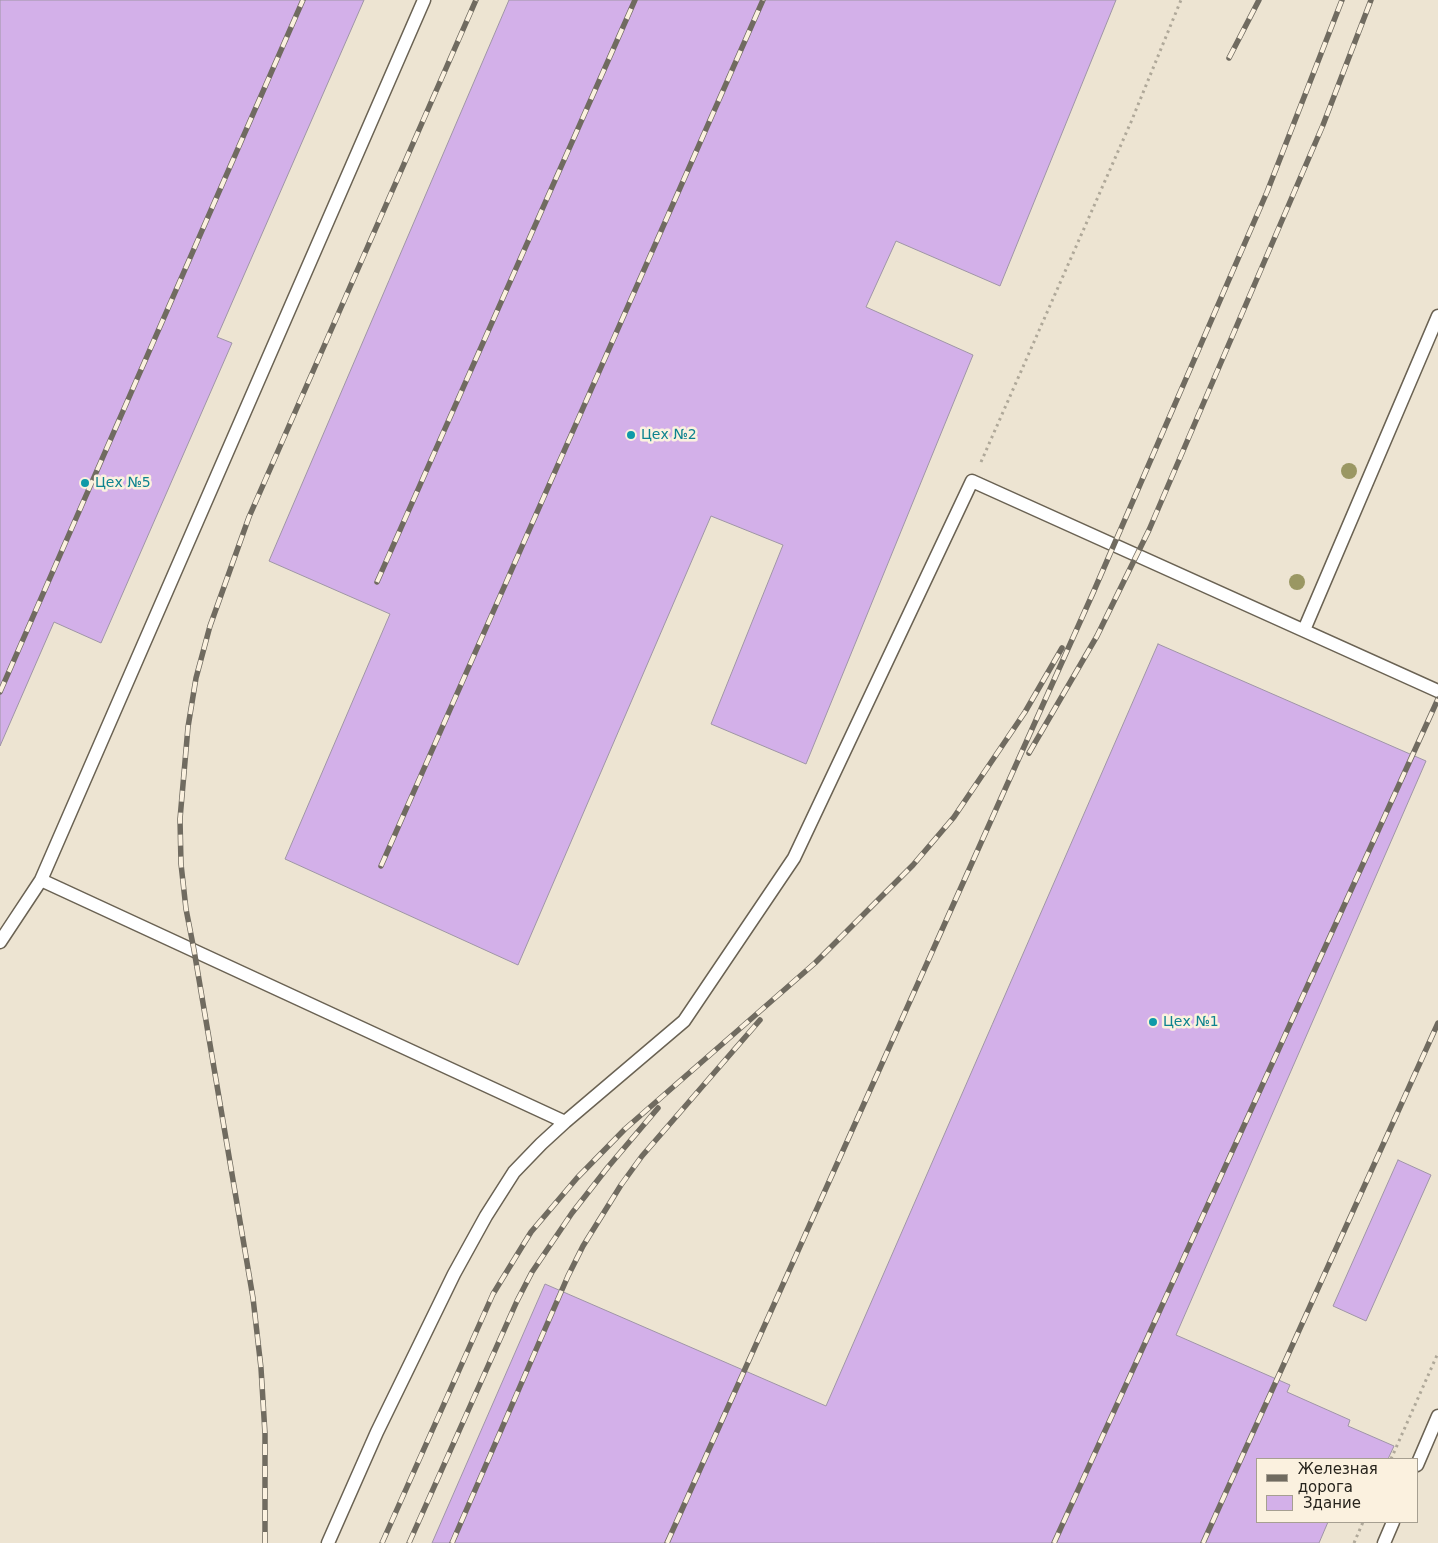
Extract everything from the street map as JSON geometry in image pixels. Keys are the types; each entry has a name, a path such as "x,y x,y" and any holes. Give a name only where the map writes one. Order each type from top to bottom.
{"lane":[{"path":"0,942 41,880 424,0"},
{"path":"1304,630 1438,316"},
{"path":"328,1543 377,1432 454,1274 486,1216 514,1172 565,1122 684,1021 794,858 972,481 1438,691"},
{"path":"41,880 565,1122"},
{"path":"1418,1463 1438,1416"},
{"path":"1384,1543 1393,1523"}],"path":[{"path":"972,481 1127,131 1181,0"},
{"path":"1391,1458 1438,1353"},
{"path":"1354,1543 1364,1523"}],"building":[{"name":"Цех №5","path":"0,0 364,0 217,337 232,343 101,643 54,622 0,746"},
{"name":"Цех №2","path":"509,0 1116,0 1000,286 896,241 866,307 973,355 806,764 711,724 783,545 711,516 518,965 285,859 390,614 269,561"},
{"name":"Цех №1","path":"1158,644 1426,761 1176,1335 1290,1385 1287,1392 1350,1420 1348,1426 1394,1446 1388,1458 1256,1458 1256,1523 1328,1523 1319,1543 432,1543 545,1284 826,1406"},
{"path":"1398,1160 1431,1175 1366,1321 1333,1306"}],"railway":[{"path":"0,692 303,0"},
{"path":"265,1543 265,1434 261,1368 253,1298 186,909 181,864 180,819 188,727 196,678 210,626 249,517 476,0"},
{"path":"377,582 635,0"},
{"path":"381,866 763,0"},
{"path":"1229,58 1259,0"},
{"path":"667,1543 1093,593 1267,192 1342,0"},
{"path":"1029,753 1097,636 1149,530 1323,125 1371,0"},
{"path":"382,1543 493,1294 531,1232 577,1178 625,1129 815,963 913,865 954,817 1025,712 1062,648"},
{"path":"1054,1543 1438,699"},
{"path":"452,1543 568,1276 583,1246 621,1185 642,1156 760,1020"},
{"path":"1203,1543 1438,1023"},
{"path":"409,1543 517,1301 532,1272 572,1213 658,1108"}],"place":[{"name":"Цех №2","path":"631,435"},
{"name":"Цех №5","path":"85,483"},
{"name":"Цех №1","path":"1153,1022"}]}
